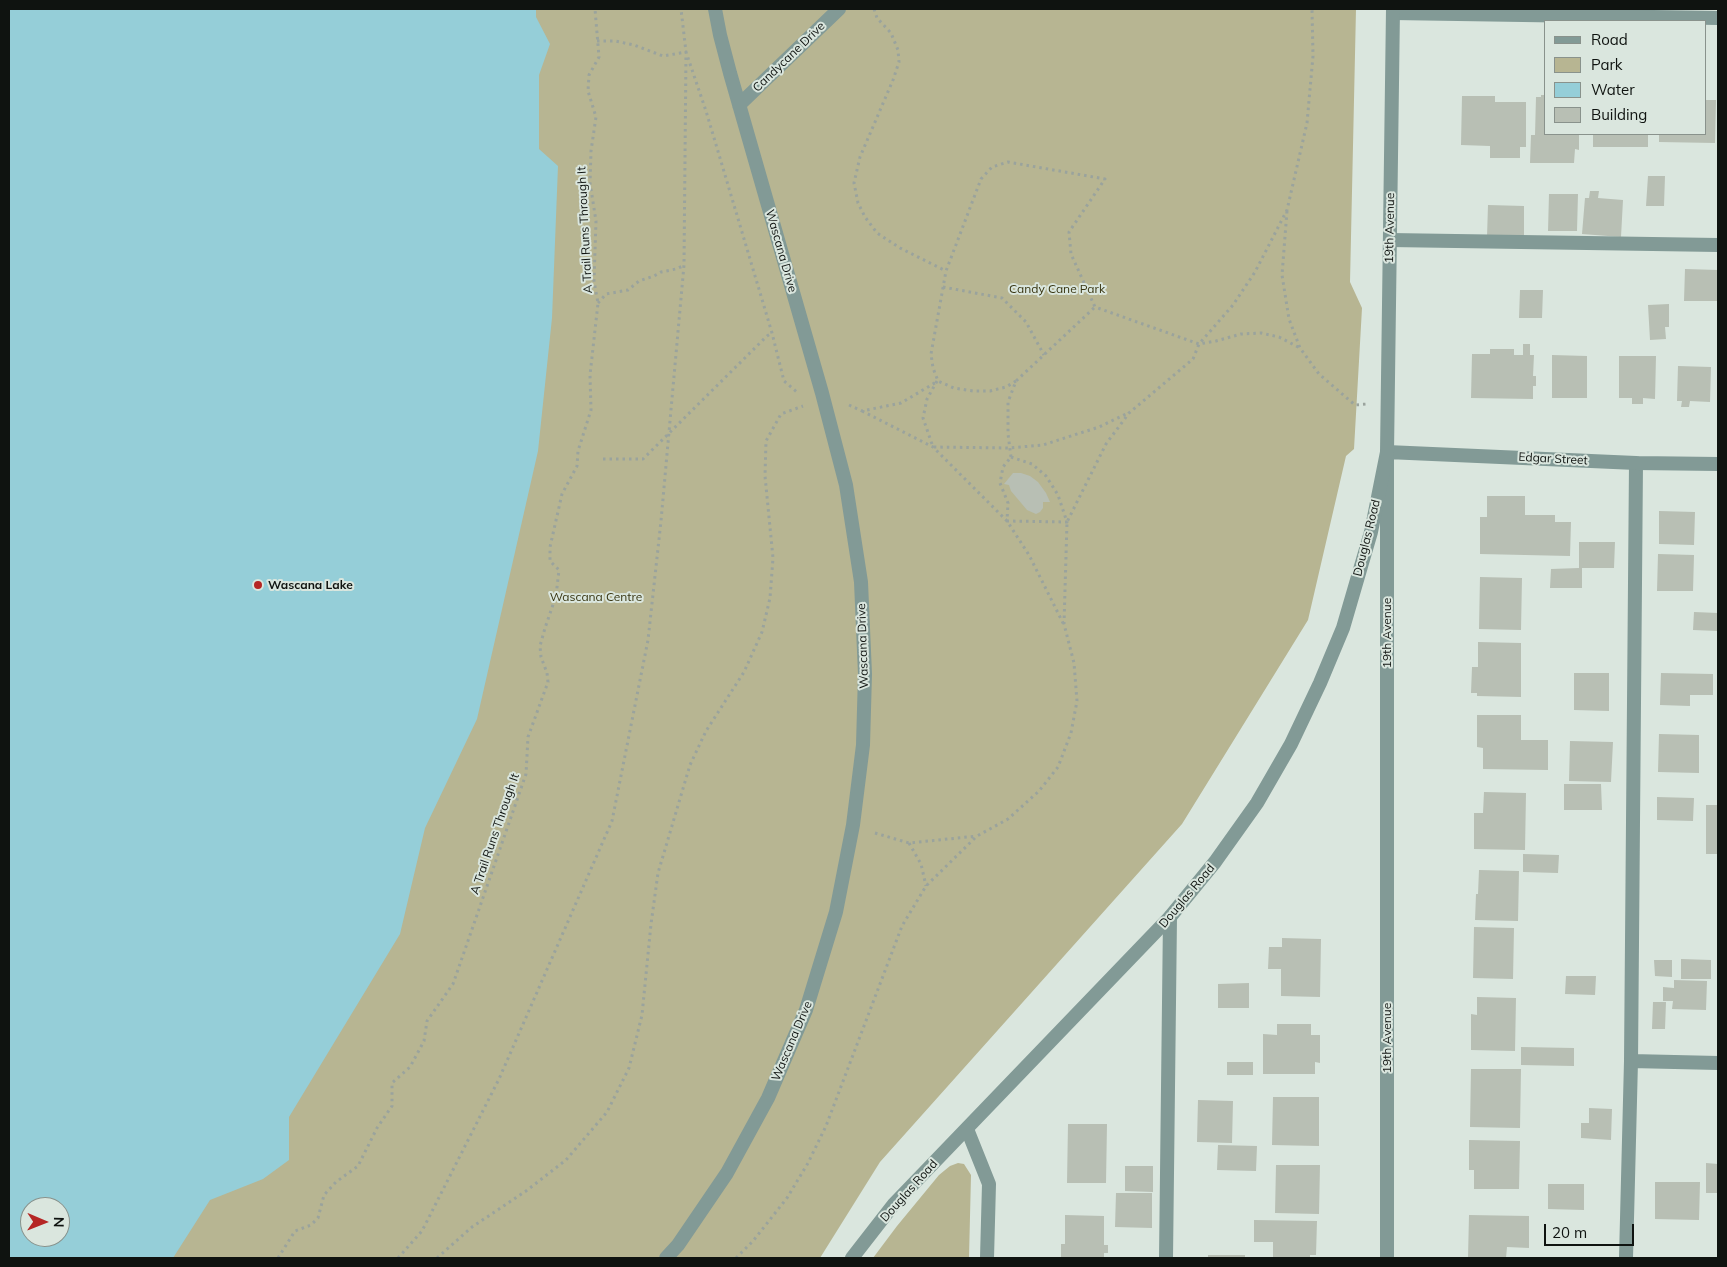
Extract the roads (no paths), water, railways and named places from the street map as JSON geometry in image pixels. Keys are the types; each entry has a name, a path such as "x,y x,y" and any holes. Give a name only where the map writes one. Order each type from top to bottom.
{"street":[{"name":"Wascana Drive","path":"666,1258 678,1244 727,1173 768,1098 803,1018 836,912 852,826 864,745 865,674 861,582 846,485 739,105 715,9"},
{"name":"Candycane Drive","path":"739,105 839,9"},
{"path":"1393,11 1718,18"},
{"name":"19th Avenue","path":"1388,1258 1387,452 1393,11"},
{"path":"1390,240 1718,245"},
{"name":"Edgar Street","path":"1387,452 1636,463 1718,464"},
{"name":"Douglas Road","path":"852,1258 894,1204 1170,917 1215,862 1257,803 1291,744 1320,684 1343,628 1368,540 1387,452"},
{"path":"1626,1258 1631,1061 1636,463"},
{"path":"1166,1258 1170,917"},
{"path":"1631,1061 1718,1063"},
{"path":"967,1129 988,1184 987,1258"}],"water":[{"name":"Wascana Lake","path":"9,9 536,9 536,17 550,44 539,75 539,149 558,166 552,318 538,451 477,719 425,828 400,934 289,1117 289,1160 263,1179 210,1200 173,1258 9,1258"}],"place":[{"name":"Wascana Lake","path":"258,585"}],"park label":[{"name":"Candy Cane Park","path":"1057,289"},
{"name":"Wascana Centre","path":"596,597"}]}
